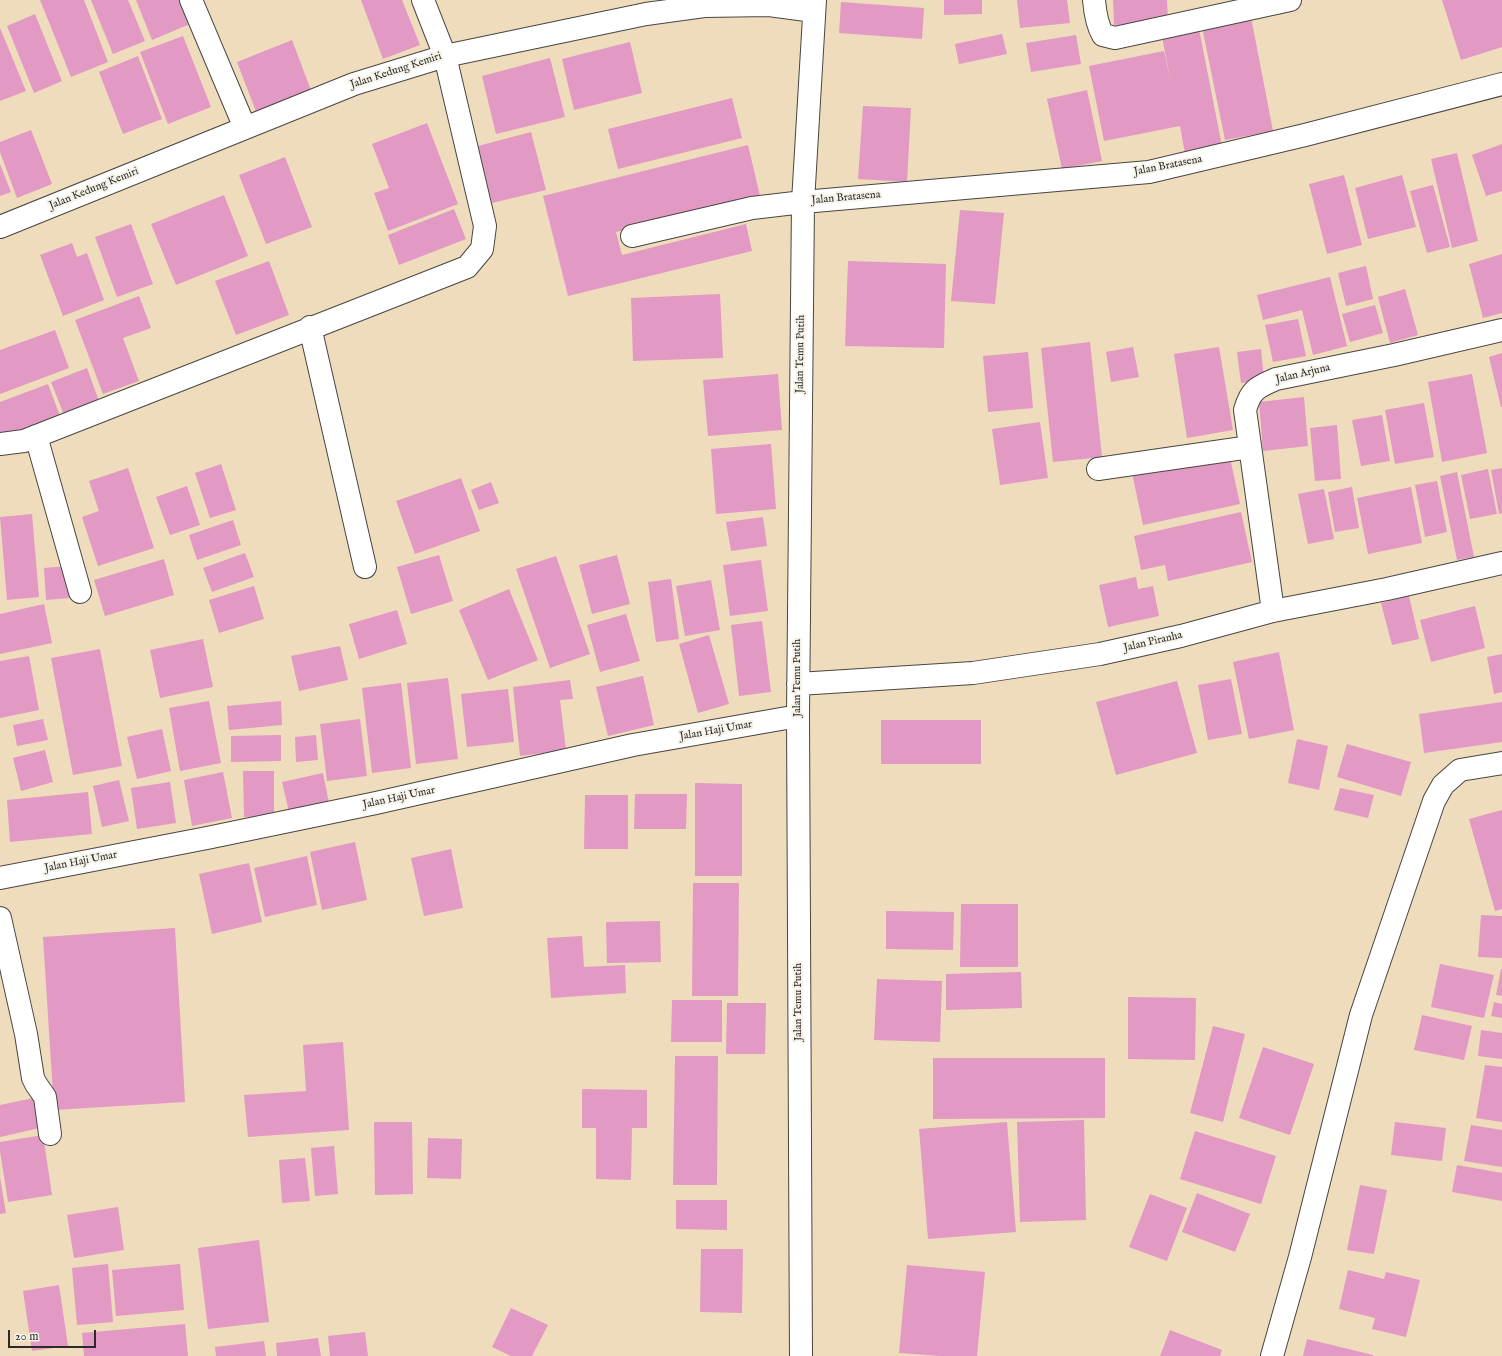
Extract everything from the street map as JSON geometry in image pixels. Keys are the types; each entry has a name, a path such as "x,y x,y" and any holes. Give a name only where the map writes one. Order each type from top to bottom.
{"street":[{"path":"190,0 245,128"},
{"path":"0,444 24,441 310,327 467,267 482,249 485,226 445,56 423,0"},
{"path":"1094,0 1100,29 1103,35 1115,38 1290,0"},
{"name":"Jalan Kedung Kemiri","path":"0,227 354,84 445,56 646,14 704,6 815,5"},
{"name":"Jalan Temu Putih","path":"800,1356 798,684 803,202 815,5"},
{"name":"Jalan Bratasena","path":"632,236 752,208 803,202 1150,172 1305,135 1502,84"},
{"path":"310,327 366,567"},
{"name":"Jalan Arjuna","path":"1273,611 1245,410 1249,398 1258,387 1276,379 1394,355 1502,330"},
{"path":"36,436 80,592"},
{"path":"1098,470 1250,447"},
{"name":"Jalan Piranha","path":"798,684 973,673 1092,655 1181,636 1273,611 1387,589 1502,563"},
{"name":"Jalan Haji Umar","path":"0,878 207,838 376,803 633,745 798,716"},
{"path":"1272,1356 1300,1257 1362,1015 1434,801 1444,785 1460,770 1502,763"},
{"path":"0,918 26,1034 33,1078 45,1097 50,1134"}],"building":[{"path":"40,0 84,0 108,62 71,77"},
{"path":"91,0 128,0 145,41 113,54"},
{"path":"136,0 180,0 190,24 152,40"},
{"path":"361,0 402,0 420,45 383,59"},
{"path":"944,0 982,0 982,14 944,15"},
{"path":"1017,0 1067,0 1070,23 1020,28"},
{"path":"1113,0 1167,0 1168,22 1114,25"},
{"path":"1442,0 1502,0 1502,47 1461,60"},
{"path":"841,2 924,8 922,39 839,33"},
{"path":"35,14 62,81 34,93 7,26"},
{"path":"1251,17 1273,131 1225,140 1202,27"},
{"path":"0,28 26,91 0,101"},
{"path":"1199,29 1222,146 1185,154 1180,126 1104,141 1089,66 1164,51 1171,82 1162,37"},
{"path":"1002,34 1007,54 959,64 955,44"},
{"path":"1076,35 1081,64 1031,72 1026,43"},
{"path":"183,36 211,107 168,124 140,52"},
{"path":"292,40 312,93 257,114 237,62"},
{"path":"630,42 642,93 574,110 562,59"},
{"path":"138,56 162,119 123,134 99,72"},
{"path":"550,58 565,117 496,134 482,76"},
{"path":"1087,90 1102,161 1062,169 1047,99"},
{"path":"732,98 742,138 618,169 608,129"},
{"path":"863,106 911,108 907,182 858,179"},
{"path":"427,123 458,204 388,231 374,193 389,188 372,144"},
{"path":"31,130 52,184 17,198 0,152 0,142"},
{"path":"531,132 546,190 492,203 478,146"},
{"path":"1502,144 1502,191 1486,196 1472,155"},
{"path":"748,145 760,196 616,232 622,255 746,224 752,251 568,296 543,196"},
{"path":"1457,153 1478,241 1452,248 1431,159"},
{"path":"285,157 312,227 266,244 239,175"},
{"path":"0,164 11,192 0,196"},
{"path":"1344,175 1362,245 1327,254 1309,184"},
{"path":"1402,175 1416,227 1368,239 1355,188"},
{"path":"1433,185 1450,247 1427,253 1410,191"},
{"path":"224,195 248,256 176,285 151,224"},
{"path":"454,209 466,239 399,265 388,235"},
{"path":"960,210 1004,213 995,304 951,301"},
{"path":"131,224 153,284 117,297 95,237"},
{"path":"72,243 77,257 87,253 104,300 63,316 40,255"},
{"path":"1502,254 1502,313 1483,318 1469,264"},
{"path":"269,261 289,315 236,335 215,281"},
{"path":"848,261 946,264 944,348 845,346"},
{"path":"1366,266 1373,299 1346,306 1338,273"},
{"path":"1330,277 1347,346 1313,355 1302,310 1263,320 1257,295"},
{"path":"1405,289 1418,335 1390,343 1378,297"},
{"path":"720,294 723,358 633,361 631,298"},
{"path":"139,296 151,328 123,338 139,381 103,394 75,320"},
{"path":"1375,305 1383,333 1350,342 1342,314"},
{"path":"1298,319 1306,356 1273,362 1265,325"},
{"path":"55,330 69,368 0,394 0,350"},
{"path":"1090,342 1102,457 1053,462 1041,348"},
{"path":"1133,347 1139,377 1111,382 1106,352"},
{"path":"1219,347 1233,430 1187,438 1174,354"},
{"path":"1261,349 1264,380 1241,383 1237,352"},
{"path":"1028,352 1033,408 988,412 983,356"},
{"path":"1502,353 1502,407 1501,407 1489,357"},
{"path":"87,368 99,401 64,415 51,382"},
{"path":"778,374 782,430 708,436 703,380"},
{"path":"1472,374 1487,453 1442,462 1428,382"},
{"path":"48,384 60,416 2,438 0,434 0,402"},
{"path":"1304,397 1308,446 1263,451 1259,402"},
{"path":"1424,403 1434,457 1395,464 1385,410"},
{"path":"1382,415 1390,461 1361,466 1352,420"},
{"path":"1040,422 1048,478 1000,485 992,429"},
{"path":"1337,425 1341,479 1315,481 1310,428"},
{"path":"771,444 776,509 716,514 711,449"},
{"path":"1229,453 1240,504 1143,525 1132,473"},
{"path":"221,464 236,510 210,518 195,473"},
{"path":"128,468 154,548 98,566 82,517 99,511 89,481"},
{"path":"1502,468 1502,513 1499,514 1491,470"},
{"path":"1488,469 1497,514 1470,519 1461,475"},
{"path":"1457,472 1474,557 1457,560 1440,476"},
{"path":"461,478 480,531 415,554 396,501"},
{"path":"1437,481 1447,532 1425,537 1415,485"},
{"path":"491,482 499,503 479,510 471,490"},
{"path":"187,486 200,525 170,535 156,497"},
{"path":"1352,487 1359,528 1335,532 1328,492"},
{"path":"1411,487 1422,543 1368,554 1357,498"},
{"path":"1324,489 1334,539 1308,544 1298,494"},
{"path":"1241,512 1252,562 1168,581 1165,565 1141,570 1134,536"},
{"path":"32,514 39,597 7,600 0,517"},
{"path":"763,517 767,546 731,551 726,522"},
{"path":"233,520 241,545 197,560 189,535"},
{"path":"245,553 254,577 212,592 203,568"},
{"path":"439,555 453,601 411,614 397,567"},
{"path":"617,555 630,604 592,614 579,565"},
{"path":"556,556 590,654 550,668 516,569"},
{"path":"164,559 174,595 105,616 94,580"},
{"path":"761,560 768,611 730,616 723,565"},
{"path":"68,566 70,598 46,600 44,568"},
{"path":"1136,577 1138,589 1153,586 1159,616 1108,627 1099,585"},
{"path":"671,579 679,639 656,642 648,582"},
{"path":"711,580 720,630 685,636 676,586"},
{"path":"254,586 264,619 219,633 209,600"},
{"path":"509,589 538,660 488,680 459,610"},
{"path":"1409,596 1419,639 1392,645 1381,603"},
{"path":"44,604 52,643 0,654 0,614"},
{"path":"1475,606 1485,648 1431,662 1420,620"},
{"path":"397,610 407,644 359,659 349,624"},
{"path":"626,614 640,661 600,672 587,625"},
{"path":"762,621 771,692 739,696 731,625"},
{"path":"709,635 729,704 698,713 679,644"},
{"path":"203,639 213,687 160,698 150,650"},
{"path":"340,646 348,680 299,691 291,656"},
{"path":"100,649 122,766 73,775 51,658"},
{"path":"1279,652 1294,730 1249,739 1233,662"},
{"path":"1502,654 1502,692 1494,694 1487,657"},
{"path":"29,656 39,710 0,718 0,661"},
{"path":"643,676 654,725 608,736 596,687"},
{"path":"448,678 458,759 416,764 407,683"},
{"path":"1231,679 1242,734 1208,740 1198,685"},
{"path":"570,680 573,699 560,700 566,750 520,756 513,687"},
{"path":"1177,681 1197,753 1116,775 1096,702"},
{"path":"401,683 411,768 372,773 362,688"},
{"path":"508,689 514,742 467,747 461,694"},
{"path":"209,701 221,763 180,771 169,708"},
{"path":"281,701 282,725 229,730 227,706"},
{"path":"1502,702 1502,742 1424,753 1419,714"},
{"path":"43,719 48,740 17,746 13,725"},
{"path":"360,719 367,776 327,781 320,724"},
{"path":"881,720 981,720 981,764 881,764"},
{"path":"162,729 171,771 137,779 127,737"},
{"path":"281,735 281,761 231,762 231,736"},
{"path":"316,735 318,760 296,762 295,737"},
{"path":"1297,739 1328,746 1319,790 1288,783"},
{"path":"1347,744 1411,762 1401,796 1337,777"},
{"path":"45,750 53,782 21,791 13,758"},
{"path":"243,771 274,771 274,816 244,817"},
{"path":"223,772 232,818 192,826 184,780"},
{"path":"323,773 329,803 289,812 282,782"},
{"path":"119,780 129,821 102,827 93,786"},
{"path":"170,782 176,823 137,829 131,788"},
{"path":"695,783 742,784 742,876 695,876"},
{"path":"1340,788 1374,795 1368,818 1334,810"},
{"path":"88,792 92,834 10,842 7,800"},
{"path":"635,794 687,794 686,829 634,829"},
{"path":"585,795 628,795 628,849 584,849"},
{"path":"1502,810 1502,909 1495,911 1469,819"},
{"path":"355,842 367,900 322,910 310,852"},
{"path":"451,849 463,908 424,916 411,858"},
{"path":"307,856 317,905 265,917 254,868"},
{"path":"249,863 262,922 212,934 199,874"},
{"path":"693,883 739,883 738,996 692,996"},
{"path":"961,904 1018,904 1018,967 960,967"},
{"path":"886,911 954,912 953,950 886,949"},
{"path":"1481,915 1502,916 1502,958 1478,957"},
{"path":"660,921 661,962 607,963 606,922"},
{"path":"175,928 185,1102 54,1110 43,937"},
{"path":"582,936 584,967 625,965 626,993 551,998 547,938"},
{"path":"1440,964 1494,975 1484,1018 1431,1007"},
{"path":"1502,969 1502,996 1496,995"},
{"path":"1021,972 1022,1008 946,1010 946,974"},
{"path":"877,979 942,981 940,1042 874,1040"},
{"path":"1128,997 1196,998 1195,1060 1128,1059"},
{"path":"672,1000 722,1000 722,1042 671,1042"},
{"path":"1494,1002 1502,1004 1502,1018 1491,1016"},
{"path":"727,1003 766,1003 765,1054 726,1054"},
{"path":"1422,1015 1472,1026 1464,1060 1414,1050"},
{"path":"1213,1026 1245,1034 1223,1122 1190,1113"},
{"path":"1481,1030 1502,1033 1502,1059 1478,1056"},
{"path":"343,1042 349,1130 248,1137 244,1095 306,1091 303,1045"},
{"path":"1263,1047 1314,1064 1290,1135 1239,1118"},
{"path":"675,1056 718,1056 717,1185 673,1185"},
{"path":"933,1058 1105,1058 1105,1118 933,1119"},
{"path":"1485,1065 1502,1067 1502,1122 1476,1118"},
{"path":"582,1089 647,1090 647,1128 632,1128 631,1180 596,1179 596,1128 582,1128"},
{"path":"38,1097 44,1127 0,1137 0,1105"},
{"path":"1084,1120 1086,1220 1020,1222 1017,1122"},
{"path":"374,1122 412,1122 413,1194 375,1195"},
{"path":"1007,1122 1016,1232 928,1239 919,1129"},
{"path":"1395,1122 1446,1128 1442,1161 1391,1155"},
{"path":"1471,1125 1502,1130 1502,1167 1464,1161"},
{"path":"1195,1131 1276,1156 1261,1204 1180,1179"},
{"path":"43,1135 52,1195 8,1202 0,1142"},
{"path":"428,1138 462,1139 461,1179 427,1178"},
{"path":"334,1146 338,1194 315,1196 311,1148"},
{"path":"305,1158 310,1201 282,1203 279,1160"},
{"path":"1457,1165 1502,1173 1502,1201 1452,1192"},
{"path":"0,1177 6,1213 0,1214"},
{"path":"1360,1185 1387,1190 1374,1254 1347,1250"},
{"path":"1197,1193 1250,1214 1235,1252 1182,1232"},
{"path":"1150,1194 1187,1208 1167,1261 1129,1247"},
{"path":"676,1200 727,1200 727,1230 676,1229"},
{"path":"118,1207 124,1250 74,1258 67,1215"},
{"path":"259,1240 269,1322 208,1329 198,1248"},
{"path":"701,1249 743,1249 742,1313 700,1312"},
{"path":"108,1264 113,1322 77,1325 72,1268"},
{"path":"180,1264 184,1310 116,1316 112,1270"},
{"path":"907,1265 985,1272 977,1356 940,1356 899,1353"},
{"path":"1348,1270 1384,1279 1386,1272 1420,1280 1406,1337 1372,1329 1375,1318 1339,1309"},
{"path":"59,1285 68,1346 32,1351 23,1291"},
{"path":"511,1308 548,1325 532,1356 511,1356 492,1347"},
{"path":"185,1324 188,1356 84,1356 82,1333"},
{"path":"1170,1330 1222,1350 1220,1356 1160,1356"},
{"path":"365,1332 368,1356 330,1356 328,1336"},
{"path":"318,1338 321,1356 277,1356 276,1343"},
{"path":"1307,1339 1373,1355 1373,1356 1303,1356"},
{"path":"264,1341 266,1356 216,1356 215,1347"}]}
